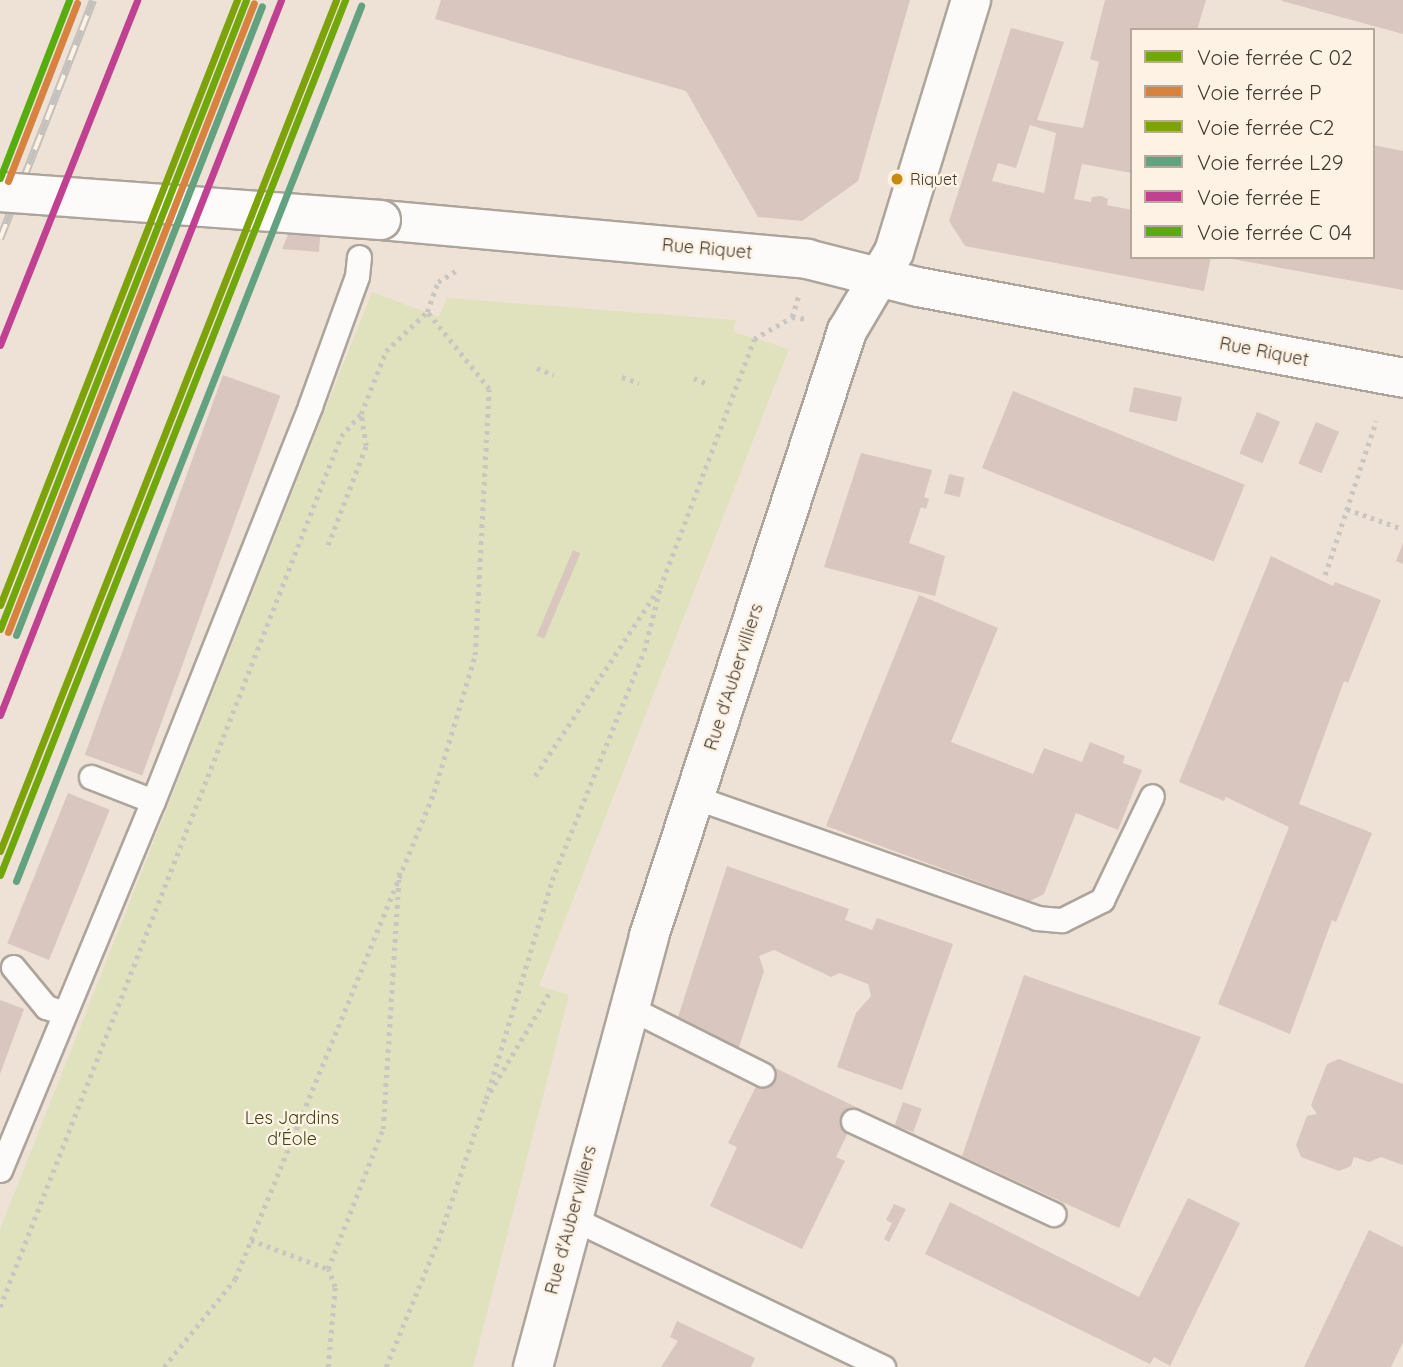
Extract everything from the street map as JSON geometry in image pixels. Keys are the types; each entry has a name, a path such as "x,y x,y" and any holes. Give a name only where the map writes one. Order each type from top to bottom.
{"street":[{"name":"Rue d'Aubervilliers","path":"533,1367 631,1008 694,797 847,331 894,252 971,0"},
{"name":"Rue Riquet","path":"0,192 381,220 788,257 918,287 1403,378"}],"lane":[{"path":"0,1170 153,801 310,405 357,276 359,257"},
{"path":"90,777 153,801"},
{"path":"694,797 1038,918 1062,920 1102,900 1152,796"},
{"path":"13,967 46,1007 64,1013"},
{"path":"631,1008 762,1074"},
{"path":"853,1121 1053,1214"},
{"path":"572,1218 883,1367"}],"path":[{"path":"0,1307 341,436 361,414 386,351 427,312 438,282 465,265"},
{"path":"792,317 799,293"},
{"path":"164,1367 235,1279 399,867 433,792 475,654 489,389 427,312"},
{"path":"386,1367 438,1241 486,1099 552,880 644,651 660,588 754,339 792,317 817,320"},
{"path":"537,368 554,375"},
{"path":"622,377 639,383"},
{"path":"694,378 710,385"},
{"path":"328,545 366,446 361,414"},
{"path":"1325,575 1376,421"},
{"path":"1347,509 1403,529"},
{"path":"535,776 660,588"},
{"path":"328,1367 335,1287 328,1269 383,1129 399,867"},
{"path":"486,1099 551,990"},
{"path":"251,1240 328,1269"}],"green space":[{"name":"Les Jardins d'Éole","path":"372,292 439,317 447,298 736,320 733,332 789,349 539,986 569,995 473,1367 0,1367 0,1229"}],"building":[{"path":"441,0 910,0 858,181 802,221 758,217 686,91 435,19"},
{"path":"1105,0 1206,0 1198,28 1130,28 1130,173 1082,164 1074,199 1091,202 1092,197 1101,196 1108,199 1107,205 1130,210 1130,259 1211,259 1204,291 965,246 949,221 1011,28 1064,42 1037,120 1083,128 1099,62 1090,59","holes":["1030,125 1056,133 1044,193 992,181 998,163 1016,168"]},
{"path":"1403,0 1403,34 1282,1"},
{"path":"1375,145 1403,151 1403,290 1232,259 1375,259"},
{"path":"293,223 321,225 319,252 282,249"},
{"path":"223,375 280,396 142,775 85,755"},
{"path":"1134,387 1182,397 1177,422 1129,411"},
{"path":"1013,391 1245,485 1214,562 982,468"},
{"path":"1257,412 1280,422 1262,463 1239,453"},
{"path":"1316,422 1339,432 1321,473 1298,463"},
{"path":"861,453 932,470 924,497 929,499 926,509 921,507 909,543 945,556 935,596 824,567"},
{"path":"949,474 965,478 960,497 944,493"},
{"path":"1403,543 1403,564 1396,561"},
{"path":"573,550 580,553 544,639 537,636"},
{"path":"1271,556 1333,586 1335,582 1381,600 1348,683 1344,681 1299,804 1372,833 1336,922 1332,920 1290,1034 1218,1004 1289,827 1226,797 1224,801 1179,782"},
{"path":"919,595 998,628 951,742 1033,774 1044,748 1082,762 1090,742 1125,756 1123,763 1142,770 1118,830 1076,813 1044,894 1030,901 826,826"},
{"path":"68,793 110,810 49,960 7,943"},
{"path":"727,866 849,909 845,920 872,930 877,918 953,944 902,1090 837,1067 856,1013 871,996 868,984 840,973 831,977 774,950 759,956 764,971 738,1050 677,1020"},
{"path":"1024,975 1201,1037 1119,1228 962,1156"},
{"path":"0,1000 24,1009 0,1074"},
{"path":"1339,1059 1403,1084 1403,1165 1381,1157 1369,1162 1354,1157 1351,1166 1339,1171 1301,1157 1296,1145 1307,1116 1317,1114 1311,1105 1327,1064"},
{"path":"767,1064 860,1109 836,1157 845,1161 802,1249 710,1206 737,1147 728,1143"},
{"path":"903,1102 922,1109 913,1132 894,1125"},
{"path":"1188,1198 1240,1223 1170,1366 1154,1357 1150,1364 925,1254 950,1202 1139,1297"},
{"path":"894,1204 906,1209 889,1242 884,1239 892,1223 886,1220"},
{"path":"1369,1230 1403,1247 1403,1342 1391,1367 1304,1367"},
{"path":"677,1321 755,1358 751,1367 661,1367 678,1341 670,1337"}],"railway":[{"path":"0,239 93,0"}],"transit line":[{"path":"0,178 69,0"},
{"path":"0,629 246,0"},
{"path":"0,875 345,0"}],"rail line":[{"name":"E","path":"0,345 137,0"},
{"name":"C2","path":"0,605 237,0"},
{"name":"E","path":"0,715 281,0"},
{"name":"C2","path":"0,851 336,0"},
{"name":"P","path":"8,181 77,3"},
{"name":"P","path":"8,632 254,3"},
{"name":"L29","path":"16,635 262,6"},
{"name":"L29","path":"16,881 361,6"}],"place":[{"name":"Riquet","path":"897,179"}]}
